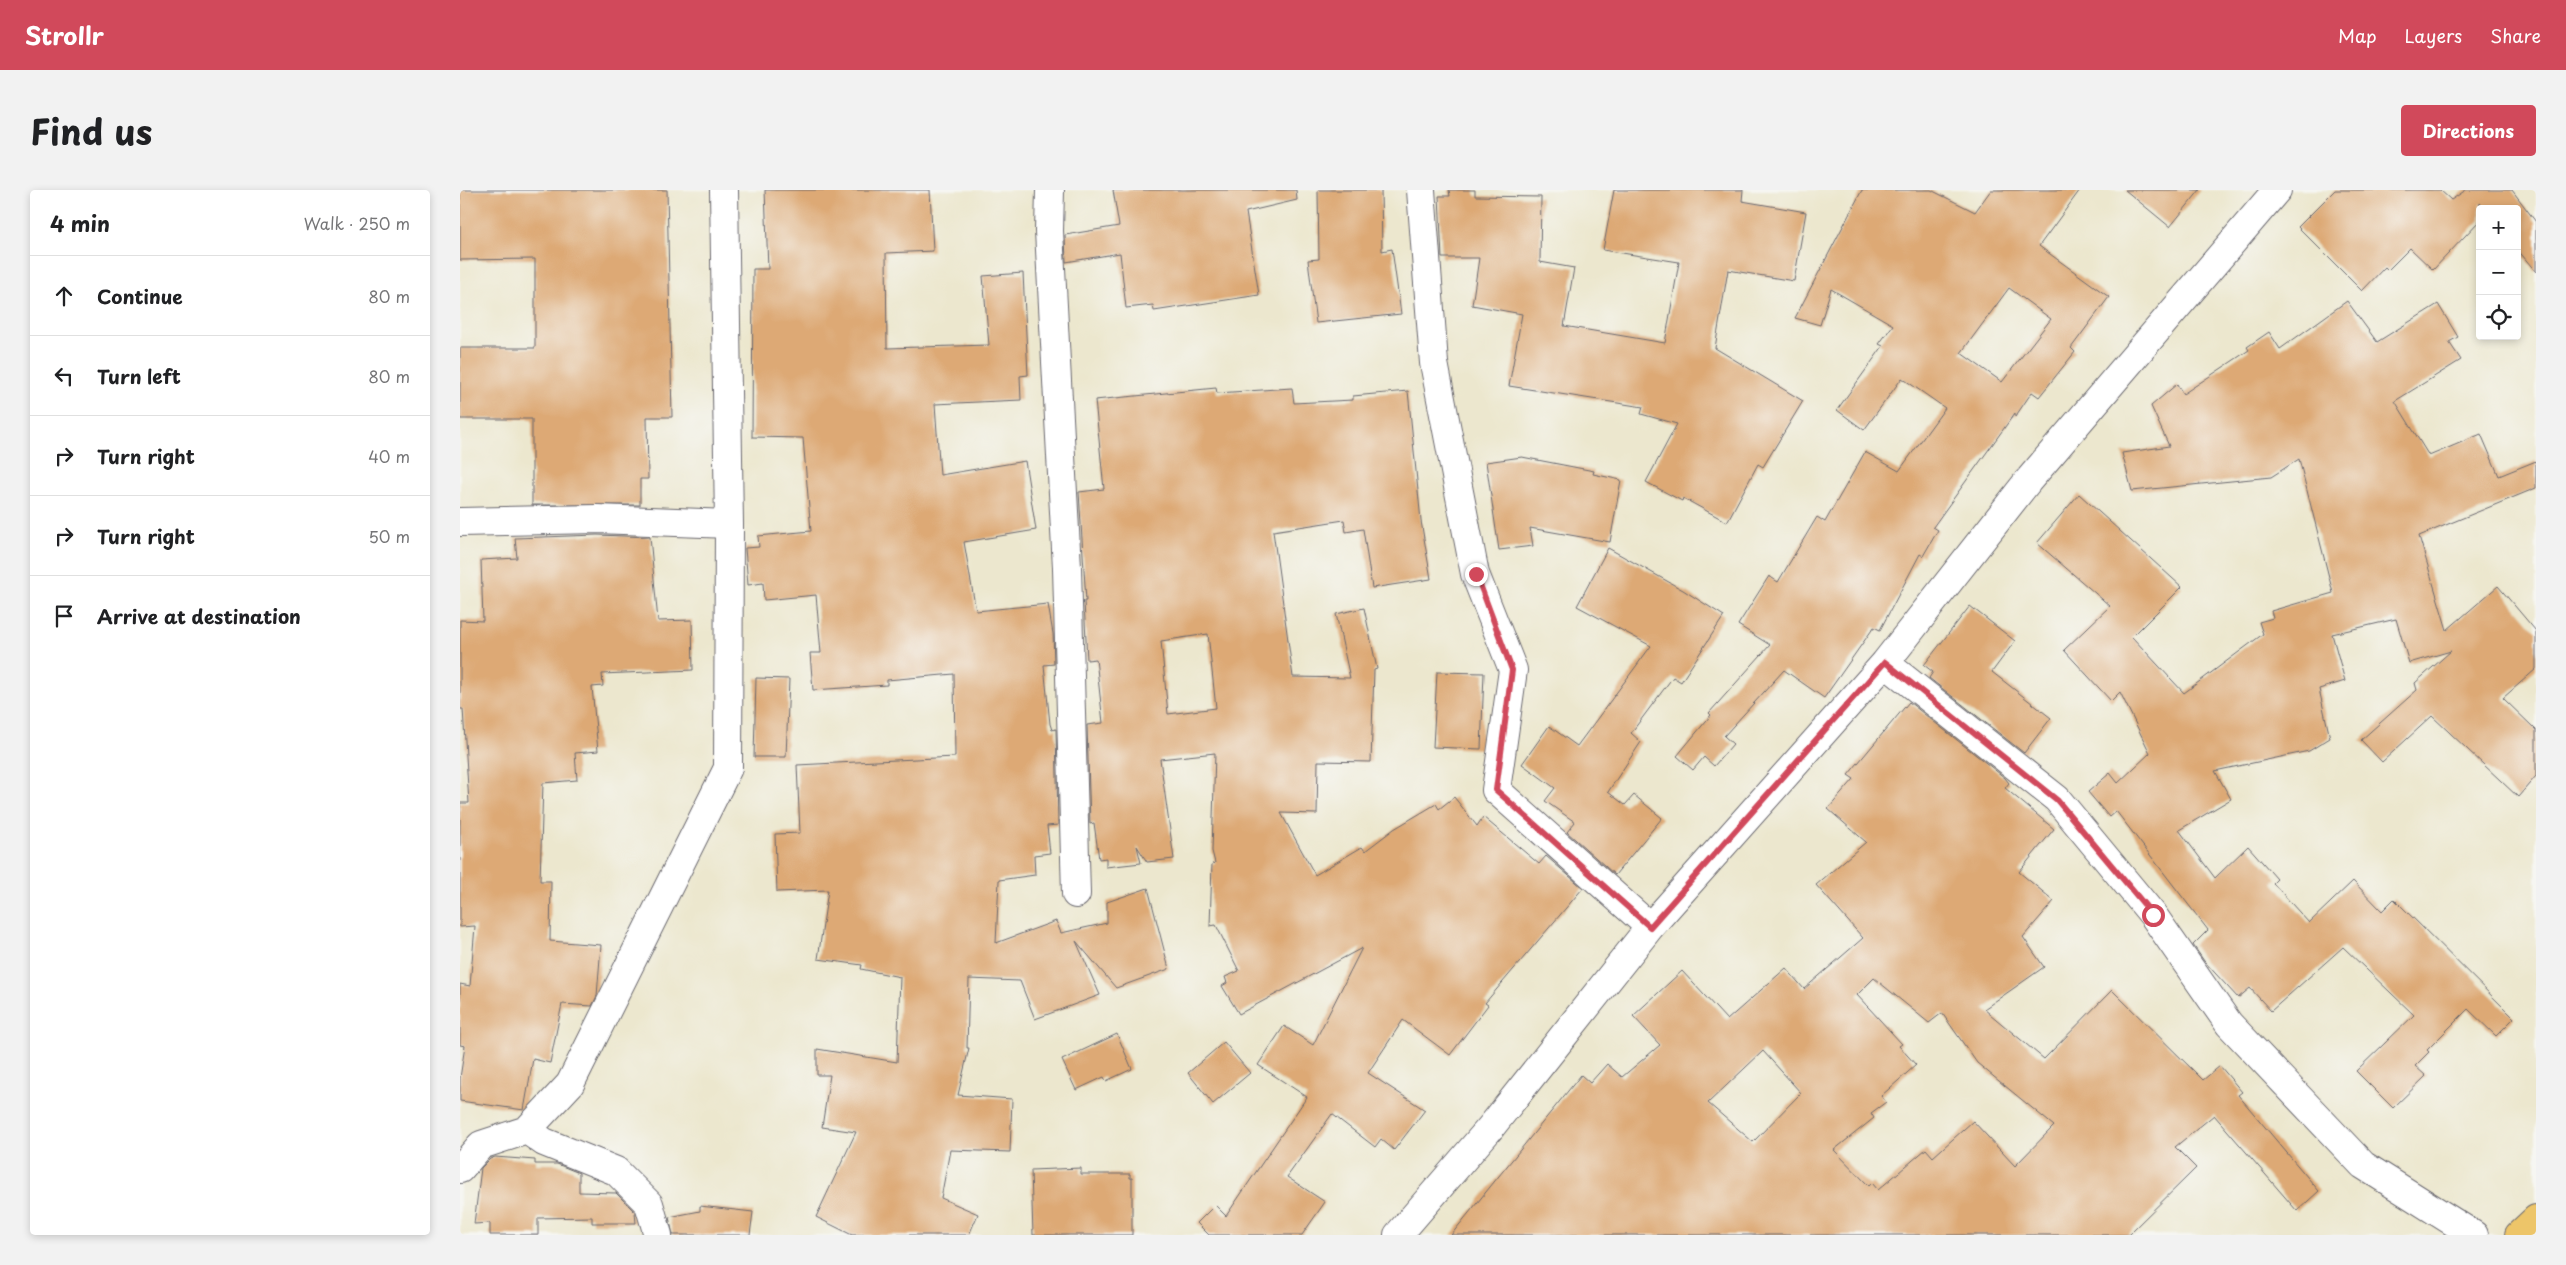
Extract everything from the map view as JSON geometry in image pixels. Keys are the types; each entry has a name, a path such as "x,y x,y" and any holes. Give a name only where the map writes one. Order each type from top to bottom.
{"highway":[{"path":"2519,1235 2536,1219"}],"street":[{"path":"460,1169 482,1145 528,1130 570,1084 728,768 729,524 724,190"},
{"path":"1050,190 1049,231 1067,568 1076,894"},
{"path":"1421,190 1436,373 1476,574 1512,670 1496,790 1650,927"},
{"path":"1398,1235 1491,1126 1650,927 1885,662 2028,481 2277,190"},
{"path":"460,522 597,519 729,524"},
{"path":"1885,662 2057,800 2153,915 2229,1024 2364,1165 2474,1235"},
{"path":"528,1130 544,1142 616,1171 649,1204 658,1235"}],"building":[{"path":"460,190 667,190 672,417 647,417 648,479 640,479 640,505 532,505 532,419 460,419 460,348 535,348 535,259 460,260"},
{"path":"765,190 930,190 933,251 886,253 887,348 989,345 983,276 1023,273 1028,375 1020,376 1021,400 935,404 940,475 1025,461 1036,530 964,542 976,611 1048,604 1053,634 1054,664 1044,665 1050,724 1052,730 1056,729 1058,825 1047,826 1050,853 1034,855 1035,875 999,880 996,943 1056,921 1061,933 1107,923 1107,902 1148,888 1169,969 1116,988 1076,941 1100,995 1035,1019 1020,981 969,979 967,1048 969,1048 958,1095 1012,1099 1010,1152 950,1150 941,1198 978,1214 969,1235 852,1235 816,1217 856,1132 822,1127 830,1075 817,1075 817,1049 897,1062 900,977 861,969 862,965 818,959 828,890 777,892 775,834 800,833 797,765 955,757 954,674 887,680 887,685 813,690 810,653 821,653 816,595 764,600 763,583 748,585 745,548 759,547 758,536 811,531 803,438 752,437 753,269 768,269"},
{"path":"1113,190 1296,190 1297,200 1246,212 1259,295 1154,311 1153,305 1126,308 1120,253 1066,262 1065,235 1119,226"},
{"path":"1318,190 1381,190 1382,251 1392,249 1401,314 1316,323 1308,260 1319,259"},
{"path":"1449,190 1475,190 1475,196 1541,197 1540,262 1574,268 1564,326 1665,343 1679,262 1603,250 1614,190 1743,190 1742,201 1806,212 1794,281 1728,270 1715,348 1803,401 1763,467 1758,464 1727,522 1683,498 1682,501 1646,482 1677,424 1641,414 1643,407 1509,386 1522,314 1472,305 1479,258 1442,258 1439,196 1450,196"},
{"path":"1862,190 1931,190 1975,212 1991,190 2080,190 2039,246 2109,297 2071,348 2075,352 2039,397 2032,392 1933,527 1938,530 1923,556 1920,554 1880,630 1874,627 1824,698 1784,670 1724,736 1733,744 1714,766 1704,757 1693,770 1677,756 1711,715 1709,713 1770,645 1738,625 1769,576 1778,582 1817,517 1825,522 1865,452 1899,471 1945,408 1902,378 1864,430 1837,410 1883,346 1879,344 1893,325 1831,289 1820,325 1795,318","holes":["2009,288 2051,319 2002,382 1961,353"]},
{"path":"2125,190 2200,190 2170,227"},
{"path":"2335,190 2440,190 2451,200 2466,190 2512,190 2536,222 2536,272 2521,254 2521,205 2481,205 2480,203 2480,205 2476,205 2476,224 2433,270 2410,248 2388,270 2385,267 2362,291 2298,227"},
{"path":"2347,301 2377,342 2438,304 2458,337 2449,342 2461,360 2395,401 2429,456 2481,434 2499,476 2536,461 2536,488 2419,536 2447,630 2498,586 2536,631 2536,669 2503,698 2536,730 2536,776 2518,797 2432,716 2382,762 2361,740 2417,690 2415,683 2451,651 2409,663 2396,619 2332,634 2345,681 2319,689 2330,738 2309,751 2215,771 2231,799 2179,830 2215,878 2248,846 2277,879 2273,883 2309,923 2353,881 2382,911 2394,899 2514,1018 2496,1036 2468,1009 2427,1050 2429,1052 2415,1066 2426,1076 2393,1108 2356,1071 2414,1015 2343,947 2271,1011 2250,988 2238,998 2204,961 2193,945 2208,930 2116,811 2109,817 2088,792 2110,773 2118,783 2150,753 2120,692 2111,701 2064,650 2110,606 2037,543 2079,494 2182,587 2132,637 2184,693 2263,634 2259,622 2273,618 2271,611 2333,593 2299,459 2271,477 2132,491 2122,453 2169,446 2151,406 2177,384 2183,394 2249,350 2247,347 2269,332 2280,349"},
{"path":"1216,388 1217,393 1292,388 1294,403 1353,400 1353,396 1408,391 1421,521 1431,579 1372,588 1363,529 1346,532 1344,520 1273,531 1293,677 1350,678 1336,614 1364,608 1377,669 1374,670 1371,762 1318,761 1317,814 1281,813 1315,875 1362,847 1365,851 1394,829 1436,804 1439,809 1454,797 1477,826 1483,817 1539,864 1546,856 1583,888 1485,1003 1488,1005 1450,1055 1403,1020 1368,1073 1425,1110 1394,1150 1381,1139 1375,1147 1332,1114 1287,1177 1325,1202 1302,1235 1209,1235 1197,1223 1215,1205 1226,1216 1307,1097 1258,1065 1284,1026 1313,1045 1362,948 1239,1014 1222,986 1227,983 1225,977 1239,971 1216,925 1210,926 1212,864 1215,863 1212,851 1215,753 1160,759 1174,859 1147,862 1137,846 1141,863 1106,867 1106,858 1099,859 1094,823 1090,824 1087,725 1103,723 1096,659 1087,660 1084,601 1086,601 1079,492 1104,489 1095,400","holes":["1208,634 1216,708 1168,714 1161,641"]},
{"path":"1522,457 1594,471 1593,474 1621,480 1610,542 1530,528 1533,546 1499,550 1486,462"},
{"path":"597,535 650,537 658,621 692,620 693,670 602,674 603,686 592,687 598,751 575,753 577,780 543,783 540,881 551,881 550,941 601,945 597,996 592,1006 562,1004 550,1063 533,1059 524,1110 460,1101 460,1078 465,1046 460,1045 460,984 470,986 475,926 460,927 460,803 469,803 463,709 460,709 460,620 483,621 481,560 517,558 515,538"},
{"path":"1608,548 1683,590 1724,616 1681,682 1673,677 1631,733 1641,742 1608,792 1625,805 1634,795 1662,818 1615,875 1567,832 1575,822 1545,801 1555,788 1522,764 1549,726 1577,746 1651,646 1577,606"},
{"path":"1970,606 2015,641 1992,672 2051,718 2024,753 1929,678 1933,672 1924,665"},
{"path":"1437,672 1484,673 1481,749 1433,747"},
{"path":"756,678 789,679 786,757 754,757"},
{"path":"1909,702 2005,778 2009,783 2005,788 2054,829 2019,872 2054,901 2023,937 2044,967 1984,1009 2044,1059 2112,990 2203,1080 2220,1066 2242,1092 2238,1095 2319,1191 2297,1211 2214,1115 2175,1147 2196,1168 2128,1235 1451,1235 1581,1075 1590,1083 1607,1064 1622,1077 1660,1045 1633,1016 1682,971 1727,1020 1786,968 1804,989 1863,938 1816,885 1866,842 1828,809 1854,779 1848,775","holes":["1874,978 1929,1023 1942,1013 1977,1063 2054,1126 2015,1166 1973,1121 1933,1157 1926,1149 1878,1190 1872,1183 1869,1186 1834,1150 1874,1118 1871,1113 1886,1102 1881,1096 1916,1065 1899,1046 1902,1044 1857,995","1763,1051 1801,1093 1753,1142 1708,1103"]},
{"path":"1117,1034 1132,1069 1106,1081 1104,1077 1076,1090 1062,1060"},
{"path":"1224,1042 1250,1073 1213,1104 1188,1073"},
{"path":"495,1157 535,1160 535,1164 557,1164 579,1173 579,1192 616,1193 635,1212 636,1223 592,1223 592,1217 538,1218 538,1235 490,1235 490,1223 474,1224 481,1168 490,1159"},
{"path":"1081,1168 1081,1174 1130,1174 1130,1178 1132,1178 1132,1235 1033,1235 1031,1170"},
{"path":"700,1206 753,1212 750,1235 673,1235 669,1217 700,1211"}],"route":[{"path":"1476,574 1512,670 1496,790 1650,927 1885,662 2057,800 2153,915"}]}
